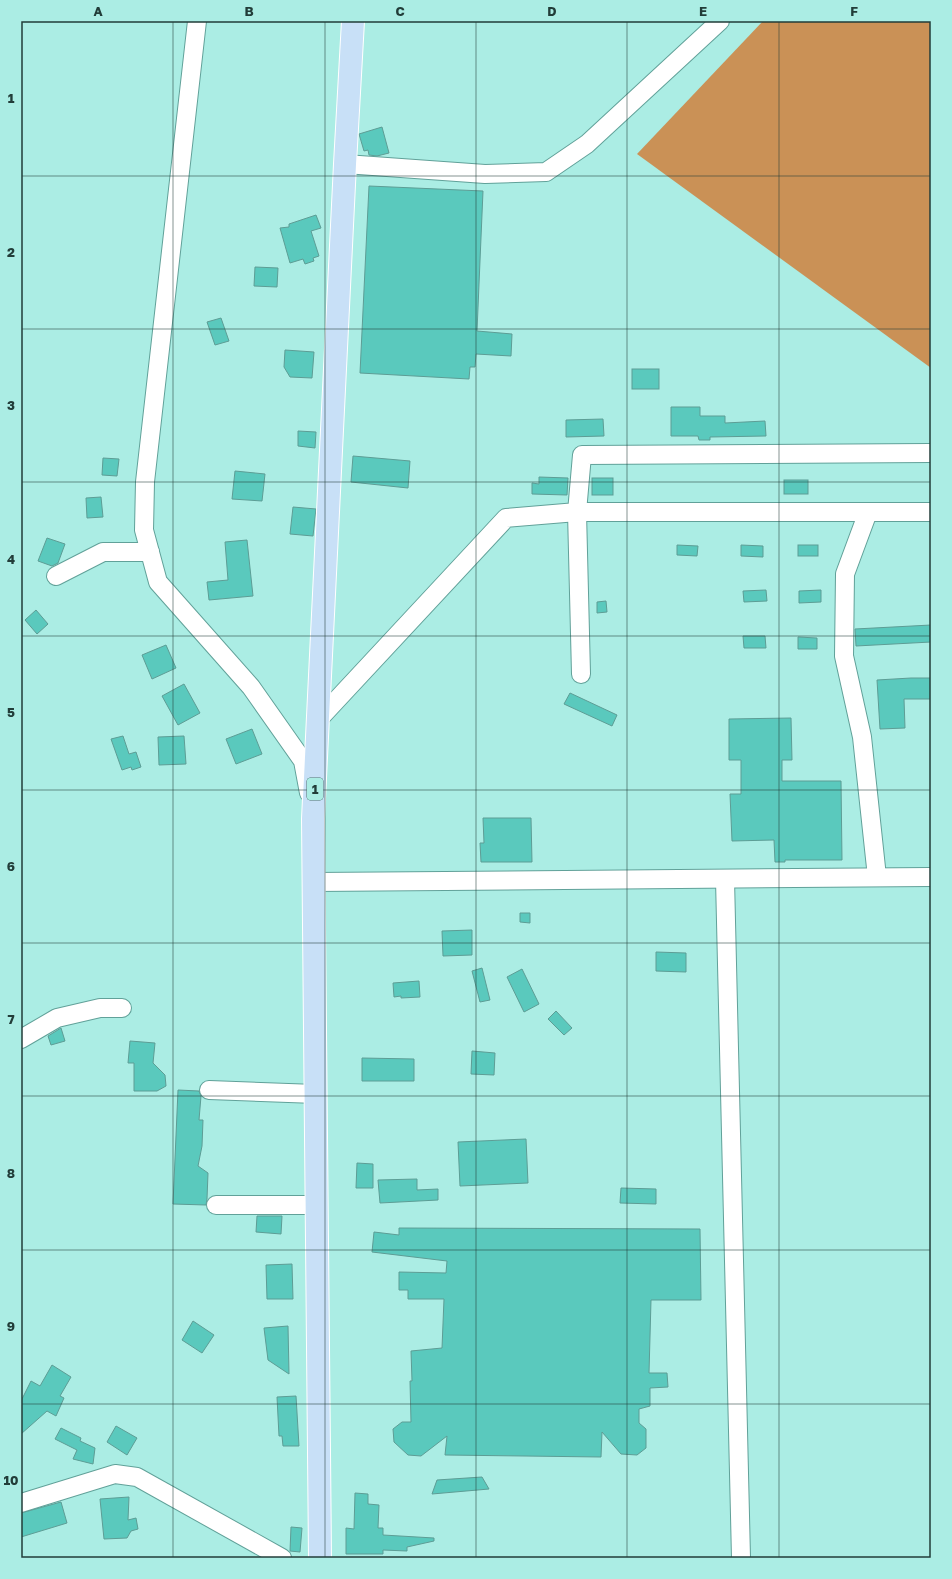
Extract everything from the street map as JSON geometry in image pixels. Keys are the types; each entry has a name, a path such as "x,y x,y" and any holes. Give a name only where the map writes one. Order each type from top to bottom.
{"main road":[{"name":"1","path":"320,1558 313,819 344,164 354,21"}],"street":[{"path":"197,21 145,482 144,530 158,582 251,687 303,761 313,819"},
{"path":"344,164 485,174 546,172 587,144 720,21"},
{"path":"581,674 577,512 582,455 931,453"},
{"path":"318,720 506,518 577,512 931,512"},
{"path":"868,512 845,574 844,656 862,737 877,877"},
{"path":"56,576 103,552 150,552"},
{"path":"314,882 877,877 930,878"},
{"path":"725,879 741,1558"},
{"path":"21,1039 57,1018 100,1008 122,1008"},
{"path":"209,1090 316,1094"},
{"path":"216,1206 317,1205"},
{"path":"21,1503 114,1474 137,1477 282,1558"}],"shaded area":[{"path":"763,21 931,21 931,368 637,154"}],"building":[{"path":"382,127 389,153 377,156 369,155 368,150 364,151 359,134"},
{"path":"369,186 483,191 477,331 512,334 511,356 476,354 475,367 470,367 469,379 360,373"},
{"path":"316,215 321,228 311,231 319,256 313,258 314,261 305,264 303,259 290,263 280,228 289,227 289,224"},
{"path":"255,267 278,268 277,287 254,286"},
{"path":"221,318 229,341 215,345 207,322"},
{"path":"285,350 314,352 312,378 290,377 284,367"},
{"path":"632,369 659,369 659,389 632,389"},
{"path":"671,407 700,407 700,416 725,416 725,423 765,421 766,436 710,437 710,440 699,440 698,436 671,436"},
{"path":"603,419 604,436 566,437 566,420"},
{"path":"298,431 316,432 315,448 298,446"},
{"path":"353,456 410,461 408,488 351,482"},
{"path":"103,458 119,459 117,476 102,475"},
{"path":"235,471 265,474 262,501 232,499"},
{"path":"539,477 568,478 567,495 532,494 532,483 539,484"},
{"path":"592,478 613,478 613,495 592,495"},
{"path":"784,480 808,480 808,494 784,494"},
{"path":"101,497 103,517 87,518 86,498"},
{"path":"293,507 316,509 313,536 290,534"},
{"path":"47,538 65,544 58,563 52,566 38,561"},
{"path":"247,540 253,596 209,600 207,582 228,580 225,542"},
{"path":"677,545 698,546 697,556 677,555"},
{"path":"741,545 763,546 763,557 741,556"},
{"path":"798,545 818,545 818,556 798,556"},
{"path":"766,590 767,601 744,602 743,591"},
{"path":"821,590 821,602 799,603 799,591"},
{"path":"606,601 607,612 597,613 597,602"},
{"path":"36,610 48,624 37,634 25,620"},
{"path":"931,625 931,642 856,646 855,629"},
{"path":"743,636 765,636 766,648 744,648"},
{"path":"798,637 817,638 817,649 798,649"},
{"path":"166,645 176,668 152,679 142,655"},
{"path":"931,678 931,699 904,699 905,728 880,729 877,680"},
{"path":"184,684 200,713 178,725 162,696"},
{"path":"570,693 617,715 612,726 564,704"},
{"path":"791,718 792,760 782,760 782,781 841,781 842,860 785,860 785,862 775,862 774,840 732,841 730,794 741,794 741,760 729,760 729,719"},
{"path":"252,729 262,754 236,764 226,739"},
{"path":"123,736 129,754 136,752 141,767 132,770 131,767 122,770 111,739"},
{"path":"184,736 186,764 159,765 158,737"},
{"path":"483,818 531,818 532,862 481,862 480,843 484,843"},
{"path":"520,913 530,913 530,923 520,922"},
{"path":"472,930 472,955 443,956 442,931"},
{"path":"656,952 686,953 686,972 656,971"},
{"path":"482,968 490,1000 480,1002 472,971"},
{"path":"522,969 539,1004 524,1012 507,977"},
{"path":"419,981 420,997 394,997 393,983"},
{"path":"556,1011 572,1028 564,1035 548,1019"},
{"path":"61,1028 65,1041 51,1045 48,1036"},
{"path":"130,1041 155,1043 153,1063 165,1075 166,1086 157,1091 134,1091 134,1063 128,1063"},
{"path":"472,1051 495,1053 494,1075 471,1074"},
{"path":"362,1058 414,1059 414,1081 362,1081"},
{"path":"178,1090 199,1091 201,1096 199,1120 203,1120 202,1146 198,1166 208,1173 206,1205 173,1204"},
{"path":"526,1139 528,1183 460,1186 458,1142"},
{"path":"357,1163 373,1164 373,1188 356,1188"},
{"path":"417,1179 417,1190 438,1189 438,1200 380,1203 378,1180"},
{"path":"621,1188 656,1189 656,1204 620,1203"},
{"path":"257,1216 282,1216 281,1234 256,1232"},
{"path":"399,1228 700,1229 701,1300 651,1300 649,1373 667,1373 668,1387 650,1388 650,1406 639,1409 639,1423 646,1429 646,1448 637,1455 621,1454 602,1432 601,1457 445,1455 447,1436 421,1456 408,1455 394,1442 393,1429 402,1422 411,1422 411,1351 442,1348 444,1299 408,1299 408,1290 399,1290 399,1272 446,1273 447,1261 372,1252 374,1232 399,1235"},
{"path":"292,1264 293,1299 267,1299 266,1265"},
{"path":"193,1321 214,1335 202,1353 182,1340"},
{"path":"288,1326 289,1374 268,1360 264,1328"},
{"path":"52,1365 71,1377 60,1396 64,1398 56,1416 47,1411 21,1434 21,1401 31,1381 40,1386"},
{"path":"296,1396 299,1446 283,1446 282,1436 279,1436 277,1397"},
{"path":"116,1426 137,1438 127,1455 107,1442"},
{"path":"61,1428 81,1438 80,1441 95,1448 93,1464 73,1459 77,1450 55,1439"},
{"path":"482,1477 489,1489 432,1494 437,1480"},
{"path":"355,1493 368,1494 368,1504 379,1505 378,1528 383,1528 383,1535 434,1538 434,1541 407,1547 407,1551 383,1550 383,1554 346,1554 346,1528 354,1529"},
{"path":"129,1497 128,1520 136,1518 138,1529 131,1531 127,1538 104,1539 100,1499"},
{"path":"61,1502 67,1523 21,1537 21,1513"},
{"path":"291,1527 302,1528 300,1552 290,1551"}]}
